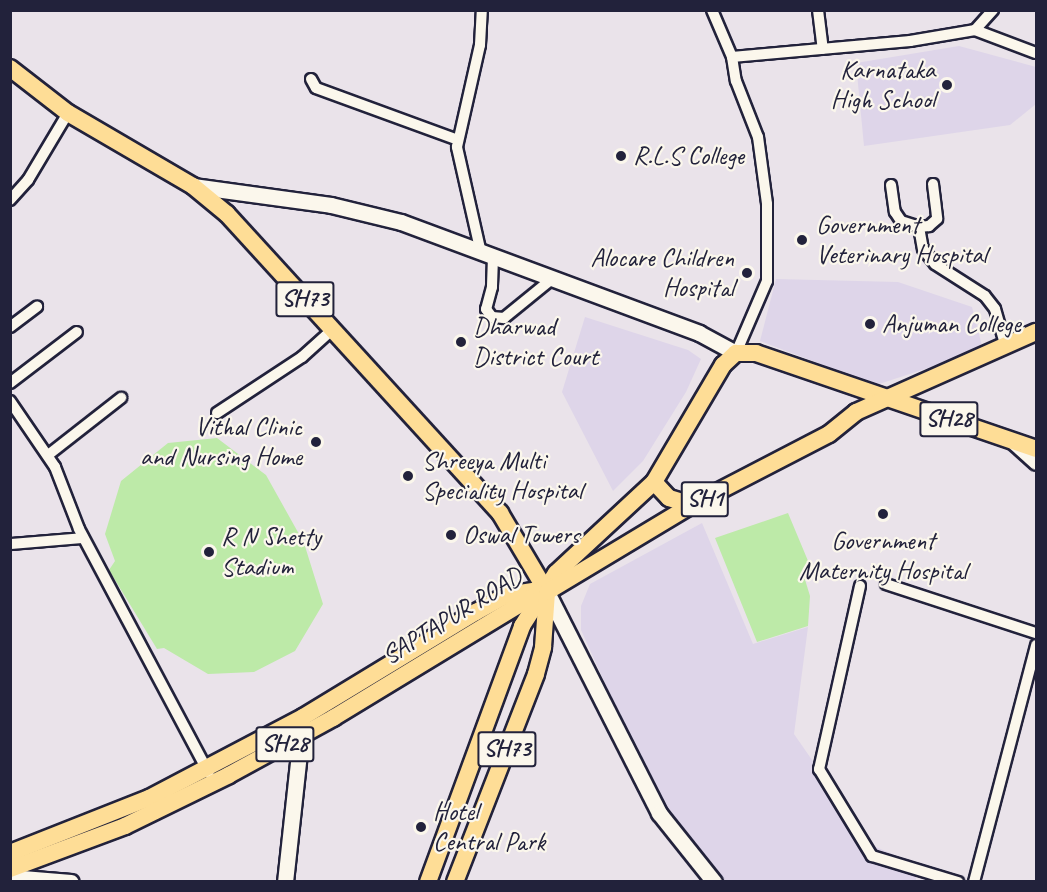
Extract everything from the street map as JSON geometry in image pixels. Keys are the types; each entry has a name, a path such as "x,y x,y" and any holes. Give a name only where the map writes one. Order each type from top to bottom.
{"main road":[{"name":"SH73","path":"10,68 68,113 193,186 227,214 500,513 546,591 547,612 536,674 455,882"},
{"name":"SH1","path":"546,591 692,505 829,434 856,412 1036,332"},
{"path":"546,591 579,554 654,482 723,365 736,353 756,353 882,399"},
{"name":"SH28","path":"882,399 922,407 1036,449"},
{"path":"654,482 669,498 692,505"},
{"name":"SH73","path":"428,882 514,644 546,591"},
{"name":"SAPTAPUR ROAD","path":"10,869 125,826 486,606 507,595 546,591"},
{"name":"SAPTAPUR ROAD","path":"10,853 210,776 301,736 546,591"}],"street":[{"path":"482,10 480,45 458,140 487,255 492,287 486,309 492,317 504,318 552,279"},
{"path":"193,186 331,205 401,222 699,333 736,353 766,280 767,204 758,136 736,81 732,57 712,10"},
{"path":"818,10 823,49"},
{"path":"975,30 993,10"},
{"path":"732,57 823,49 975,30 1036,53"},
{"path":"311,79 316,88 458,140"},
{"path":"10,200 28,180 68,113"},
{"path":"891,185 895,212 901,221 919,227 929,226 936,219 933,184"},
{"path":"919,227 923,249 935,264 990,302 1006,347"},
{"path":"10,327 37,307"},
{"path":"217,412 302,357 333,329"},
{"path":"10,383 77,332"},
{"path":"48,455 121,398"},
{"path":"10,401 48,455 83,538 210,776"},
{"path":"1015,443 1036,462"},
{"path":"10,544 83,538"},
{"path":"886,584 1036,633"},
{"path":"860,585 819,769 872,856 958,882"},
{"path":"546,591 658,813 714,882"},
{"path":"974,882 1036,645"},
{"path":"285,882 303,717"},
{"path":"10,877 71,882"}],"shaded area":[{"name":"Karnataka High School","path":"959,46 1036,67 1036,104 1010,125 864,146 856,63"},
{"name":"Anjuman College","path":"776,279 898,282 972,307 983,350 876,385 760,341"},
{"path":"585,317 688,350 701,359 686,392 643,461 613,491 562,392"},
{"path":"702,523 753,644 808,627 794,734 871,845 916,864 916,881 717,881 663,812 581,630 581,606 590,584"}],"green space":[{"name":"R N Shetty Stadium","path":"217,438 266,475 304,543 323,604 295,651 254,672 208,674 164,648 157,649 109,570 115,561 105,534 121,481 168,443"},
{"path":"788,513 811,568 803,573 810,596 808,626 757,642 715,538"}],"place":[{"name":"Karnataka High School","path":"947,85"},
{"name":"R.L.S College","path":"621,156"},
{"name":"Government Veterinary Hospital","path":"802,240"},
{"name":"Alocare Children Hospital","path":"747,273"},
{"name":"Anjuman College","path":"870,324"},
{"name":"Dharwad District Court","path":"461,342"},
{"name":"Vithal Clinic and Nursing Home","path":"316,442"},
{"name":"Shreeya Multi Speciality Hospital","path":"408,476"},
{"name":"Government Maternity Hospital","path":"883,514"},
{"name":"Oswal Towers","path":"451,535"},
{"name":"R N Shetty Stadium","path":"209,552"},
{"name":"Hotel Central Park","path":"421,827"}]}
